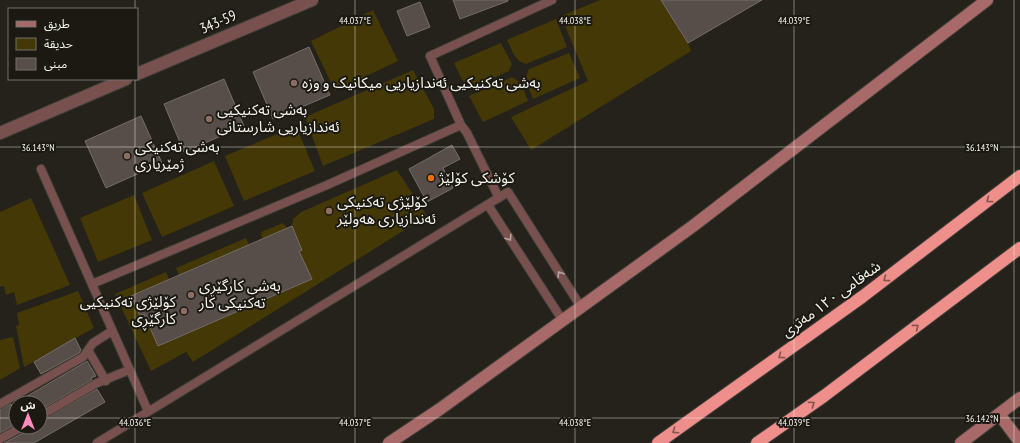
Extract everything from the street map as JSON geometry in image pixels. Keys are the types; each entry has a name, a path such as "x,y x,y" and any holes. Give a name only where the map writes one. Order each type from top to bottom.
{"highway":[{"name":"شەقامی ١٢٠ مەتری","path":"658,443 862,297 1020,176"},
{"path":"757,443 830,391 1020,248"}],"street":[{"name":"343-59","path":"138,74 312,0"},
{"path":"389,443 440,409 693,226 987,0"},
{"path":"0,133 124,80"},
{"path":"961,443 976,439 999,414 1020,398"},
{"path":"999,414 1020,442"}],"lane":[{"path":"499,198 462,125 430,56 552,0"},
{"path":"92,284 327,185 462,125"},
{"path":"41,169 148,411"},
{"path":"97,443 508,192 581,307"},
{"path":"488,205 563,321"},
{"path":"0,404 83,358 93,343 112,331"},
{"path":"88,350 106,381"},
{"path":"48,411 97,383 106,381 129,370"}],"green space":[{"path":"600,0 661,0 688,43 691,51 531,150 511,117 588,81 561,16"},
{"path":"373,10 398,61 335,91 311,41"},
{"path":"556,19 567,47 526,64 522,63 516,58 507,40"},
{"path":"501,43 512,64 509,71 467,90 454,63"},
{"path":"569,53 580,78 533,99 528,88 527,73 529,69"},
{"path":"413,70 434,109 434,119 323,166 305,117"},
{"path":"512,77 521,83 528,101 483,122 469,96"},
{"path":"296,126 315,171 244,201 225,156"},
{"path":"214,161 234,206 162,237 142,193"},
{"path":"397,170 427,216 193,362 186,352 151,371 115,294 166,272 169,279 131,296 144,314 158,346 230,314 220,284 209,261 179,275 176,268 246,238 249,245 226,279 241,311 312,279 299,251 302,249 292,226 293,219 301,212"},
{"path":"134,195 152,240 98,262 80,218"},
{"path":"31,198 70,285 17,305 14,292 6,295 4,286 0,287 0,212"},
{"path":"283,223 287,228 262,239 261,232"},
{"path":"78,291 94,328 24,367 16,326 19,325 17,313"},
{"path":"13,337 20,368 0,380 0,340"}],"building":[{"path":"453,0 508,0 508,1 460,19"},
{"path":"661,0 762,0 688,43"},
{"path":"420,2 430,27 407,36 397,11"},
{"path":"309,47 330,95 273,119 253,72"},
{"path":"224,79 244,126 184,152 164,104"},
{"path":"141,116 162,163 106,188 85,141"},
{"name":"کۆشکی کۆلێژ","path":"452,145 460,159 443,168 453,188 427,202 409,169"},
{"path":"292,226 302,250 299,251 312,279 158,346 144,314 140,316 131,296"},
{"path":"75,338 81,350 79,353 41,374 34,362"},
{"path":"87,361 96,376 91,378 92,380 48,405 48,395 29,395"},
{"path":"97,389 105,402 48,435 48,417"},
{"path":"8,405 8,428 0,433 0,409"},
{"path":"19,435 48,435 34,443 4,443"}],"place":[{"name":"بەشی تەکنیکیی ئەندازیاریی میکانیک و وزە","path":"294,83"},
{"name":"بەشی تەکنیکیی ئەندازیاریی شارستانی","path":"209,119"},
{"name":"بەشی تەکنیکی ژمێریاری","path":"127,156"},
{"name":"کۆشکی کۆلێژ","path":"431,178"},
{"name":"کۆلێژی تەکنیکی ئەندازیاری هەولێر","path":"329,211"},
{"name":"بەشی کارگێڕی تەکنیکی کار","path":"191,295"},
{"name":"کۆلێژی تەکنیکیی کارگێڕی","path":"184,311"}]}
